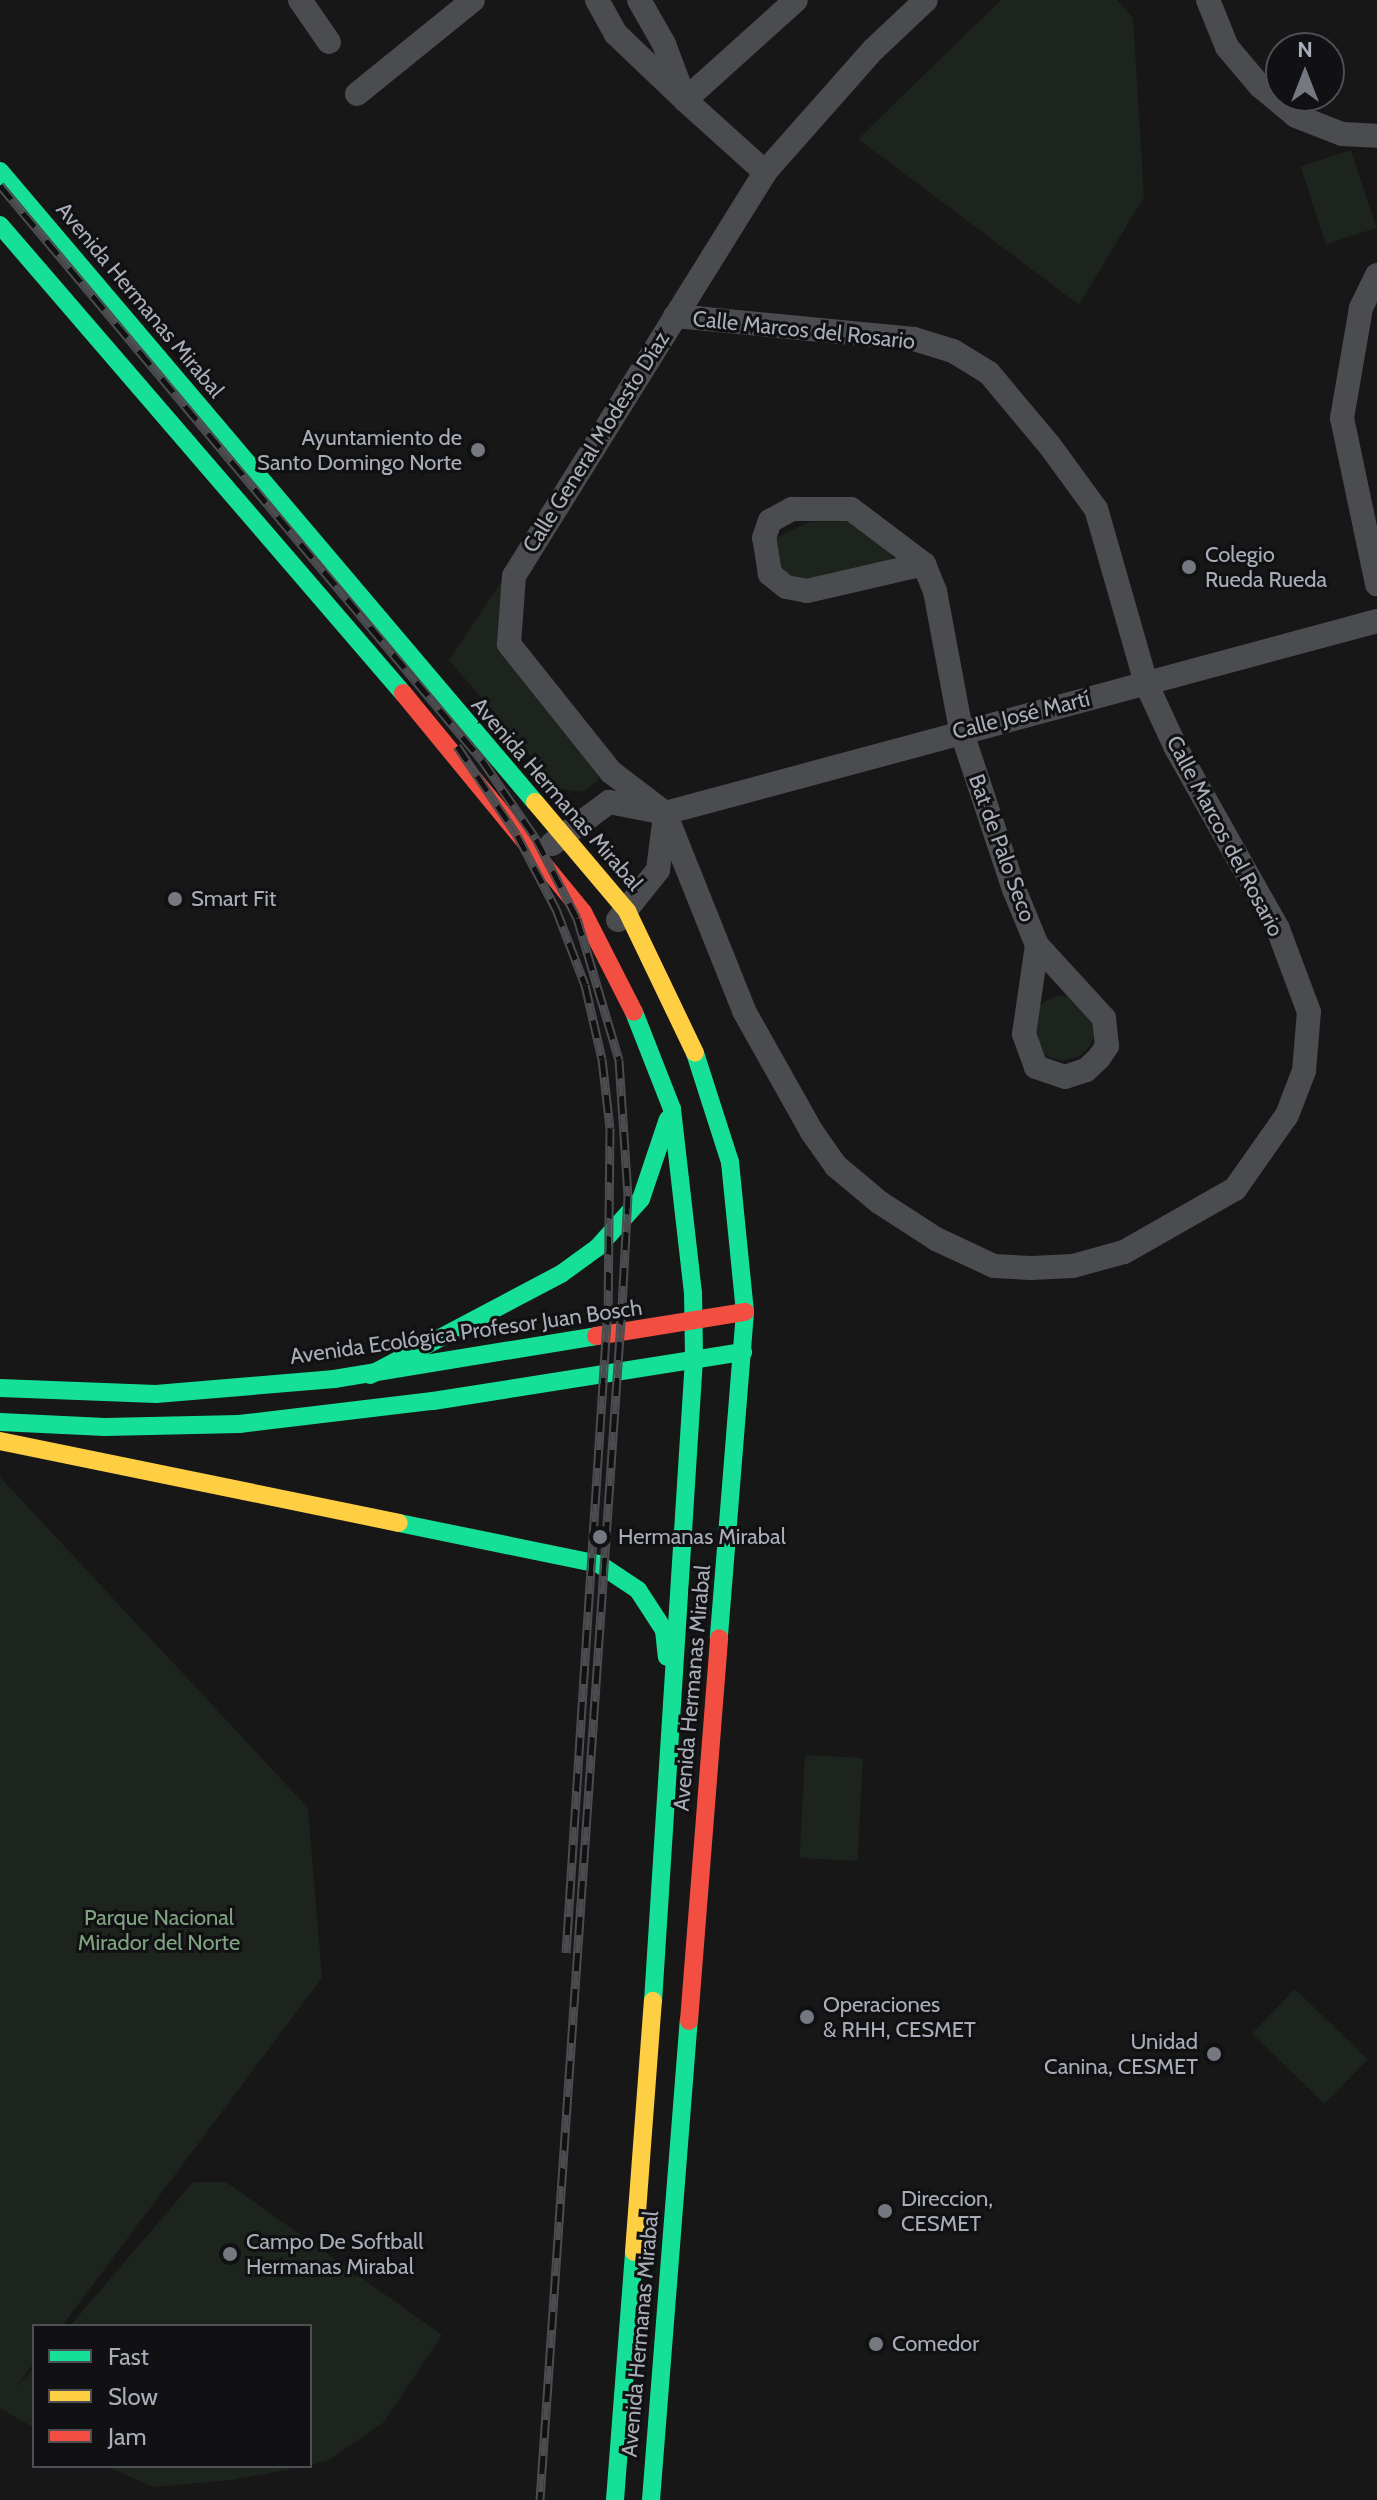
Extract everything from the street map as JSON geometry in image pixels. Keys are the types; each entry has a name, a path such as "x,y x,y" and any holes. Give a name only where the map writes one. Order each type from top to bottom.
{"main road":[{"name":"Avenida Hermanas Mirabal","path":"0,171 558,836 627,911 707,1079 730,1162 745,1312 651,2500"},
{"name":"Avenida Hermanas Mirabal","path":"0,225 465,765 583,912 638,1021 672,1109 695,1321 694,1359 672,1715 615,2500"},
{"path":"370,1375 561,1274 598,1247 641,1199 672,1109"},
{"name":"Avenida Ecológica Profesor Juan Bosch","path":"0,1388 156,1394 370,1375 745,1312"},
{"path":"0,1422 105,1427 239,1424 433,1401 743,1352"},
{"path":"0,1441 599,1564 638,1590 664,1630 672,1715"}],"street":[{"path":"300,0 329,42"},
{"path":"357,94 473,0"},
{"path":"597,0 616,34 765,172"},
{"path":"639,0 664,44 685,100"},
{"path":"685,100 796,0"},
{"name":"Calle General Modesto Díaz","path":"665,813 611,772 509,644 507,614 514,576 527,548 765,172 926,0"},
{"path":"1208,0 1227,47 1260,86 1296,116 1342,134 1377,136"},
{"path":"1377,275 1361,308 1342,418 1377,584"},
{"name":"Calle Marcos del Rosario","path":"665,813 744,1011 777,1076 836,1166 925,1232 994,1266 1073,1266 1135,1247 1235,1189 1287,1115 1304,1071 1309,1012 1278,929 1176,748 1146,683 1096,509 989,373 953,351 914,339 675,316"},
{"path":"792,509 851,509 924,564 807,591 786,587 770,574 764,538 770,521 792,509"},
{"name":"Bat de Palo Seco","path":"924,564 935,591 961,730 984,809 1037,945 1097,1005 1107,1032 1099,1058 1086,1070 1065,1077 1036,1067 1024,1034 1037,945"},
{"name":"Calle José Martí","path":"665,813 961,730 1377,621"},
{"path":"540,859 558,836 609,802 665,813 658,870 627,911 598,941"}],"green space":[{"path":"1001,0 1117,0 1133,18 1144,197 1079,305 858,139"},
{"path":"1351,150 1376,228 1326,244 1301,166"},
{"path":"849,521 882,542 895,562 800,583 777,565 775,538 810,522"},
{"path":"506,575 501,609 600,769 598,780 583,792 559,789 449,660"},
{"path":"1063,996 1081,1002 1089,1010 1095,1028 1089,1046 1081,1054 1063,1060 1045,1054 1037,1046 1031,1028 1037,1010 1045,1002"},
{"name":"Parque Nacional Mirador del Norte","path":"0,1477 308,1808 322,1978 63,2324 32,2324 32,2366 14,2389 32,2370 32,2427 0,2408"},
{"path":"805,1755 863,1758 858,1861 800,1858"},
{"path":"1295,1989 1368,2059 1325,2104 1252,2034"},
{"name":"Campo De Softball Hermanas Mirabal","path":"193,2182 226,2182 442,2335 383,2423 327,2461 312,2465 312,2324 72,2324"},
{"path":"110,2468 295,2468 233,2480 153,2487"}],"railway":[{"path":"0,185 482,760 536,839 577,918 619,1060 628,1196 622,1306 540,2500"},
{"path":"457,746 517,835 556,909 585,985 602,1059 610,1128 608,1306 566,1953"}],"traffic: fast":[{"path":"0,171 535,802"},
{"path":"0,225 403,693"},
{"path":"634,1012 672,1109 693,1292 694,1359 653,2001"},
{"path":"695,1053 730,1162 745,1312 719,1638"},
{"path":"370,1375 561,1274 598,1247 641,1199 668,1119"},
{"path":"0,1388 156,1394 334,1379 596,1336"},
{"path":"0,1422 105,1427 239,1424 433,1401 743,1352"},
{"path":"399,1523 599,1564 638,1590 664,1630 667,1657"},
{"path":"651,2500 689,2021"},
{"path":"615,2500 634,2252"}],"traffic: slow":[{"path":"535,802 627,911 695,1053"},
{"path":"0,1441 399,1523"},
{"path":"634,2252 653,2001"}],"traffic: jam":[{"path":"403,693 583,912 634,1012"},
{"path":"596,1336 745,1312"},
{"path":"689,2021 719,1638"}],"place":[{"name":"Ayuntamiento de Santo Domingo Norte","path":"478,450"},
{"name":"Colegio Rueda Rueda","path":"1189,567"},
{"name":"Smart Fit","path":"175,899"},
{"name":"Hermanas Mirabal","path":"600,1537"},
{"name":"Operaciones & RHH, CESMET","path":"807,2017"},
{"name":"Unidad Canina, CESMET","path":"1214,2054"},
{"name":"Direccion, CESMET","path":"885,2211"},
{"name":"Campo De Softball Hermanas Mirabal","path":"230,2254"},
{"name":"Comedor","path":"876,2344"}]}
